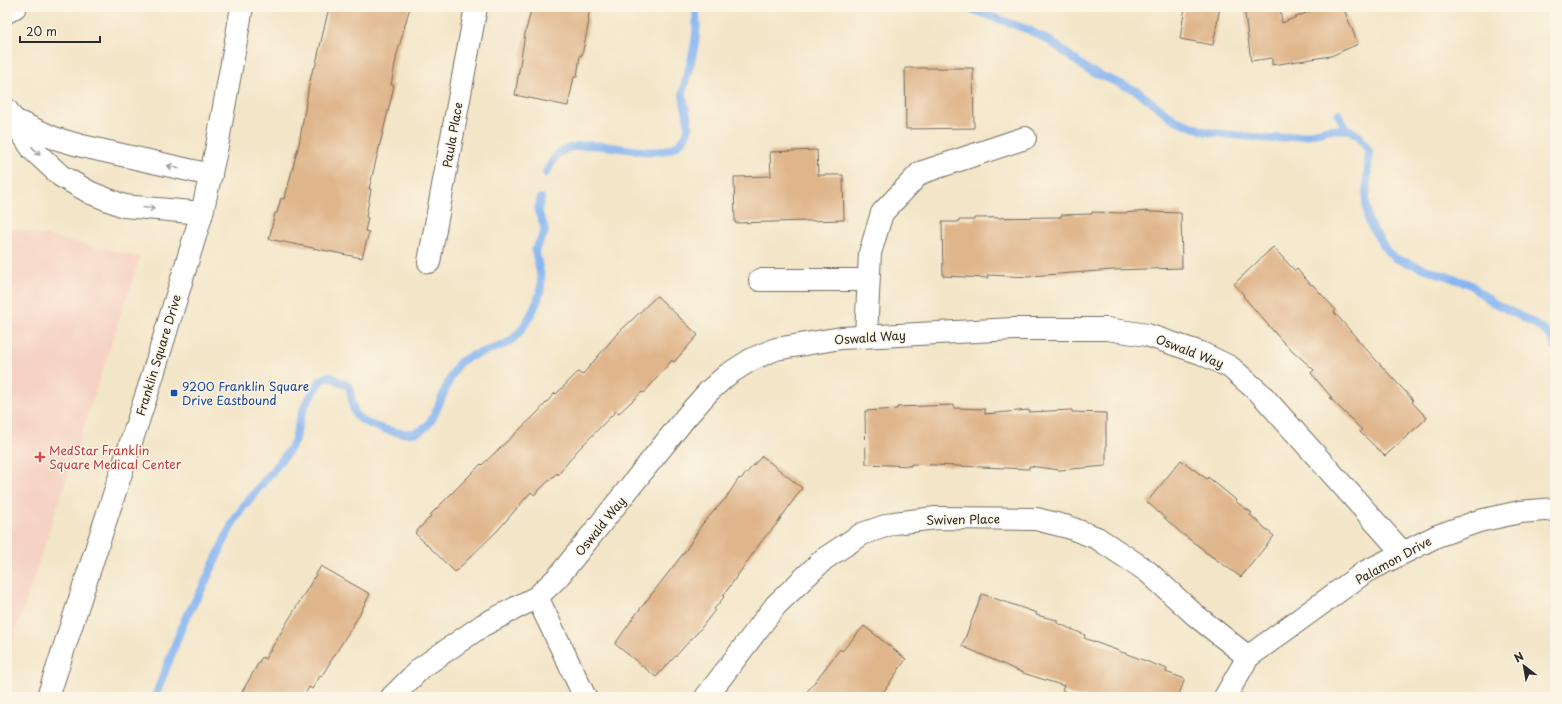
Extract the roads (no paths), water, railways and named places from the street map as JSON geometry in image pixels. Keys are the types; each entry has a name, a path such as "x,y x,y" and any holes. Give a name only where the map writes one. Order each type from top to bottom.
{"street":[{"path":"7,12 15,7"},
{"name":"Franklin Square Drive","path":"48,697 150,384 202,213 211,175 242,7"},
{"name":"Paula Place","path":"429,262 476,7"},
{"path":"10,115 54,138 82,146 211,175"},
{"path":"10,115 33,150 61,176 91,194 124,206 202,213"},
{"path":"866,336 870,253 882,213 920,173 1025,138"},
{"path":"760,280 868,280"},
{"name":"Oswald Way","path":"392,697 420,668 483,625 538,597 558,577 686,417 709,391 727,375 752,359 776,349 841,338 1014,328 1107,329 1147,334 1201,353 1230,367 1262,395 1402,552"},
{"name":"Palamon Drive","path":"1225,697 1248,657 1365,572 1402,552 1437,536 1479,521 1520,512 1555,509"},
{"name":"Swiven Place","path":"706,697 776,605 824,559 862,534 894,523 936,518 1036,518 1068,527 1097,538 1147,571 1196,615 1248,657"},
{"path":"538,597 585,697"}],"waterway":[{"path":"546,173 557,155 571,147 588,145 646,151 663,151 677,145 687,133 688,129 688,120 683,92 695,40 696,7"},
{"path":"965,7 1029,30 1050,41 1088,70 1137,91 1175,120 1207,132 1271,139 1306,135 1330,129 1350,130 1359,136 1369,151 1366,201 1368,221 1386,250 1394,258 1469,284 1494,303 1534,323 1550,335 1555,346"},
{"path":"1338,114 1346,129"},
{"path":"155,697 185,619 203,587 232,524 243,507 288,452 294,442 306,403 320,381 329,376 350,387 354,410 359,418 364,421 371,425 398,433 411,433 421,430 434,416 450,379 459,363 468,357 503,345 516,336 528,320 540,293 540,272 535,250 545,232 538,211 541,198"}],"place":[{"name":"9200 Franklin Square Drive Eastbound","path":"174,393"},
{"name":"MedStar Franklin Square Medical Center","path":"40,457"}]}
